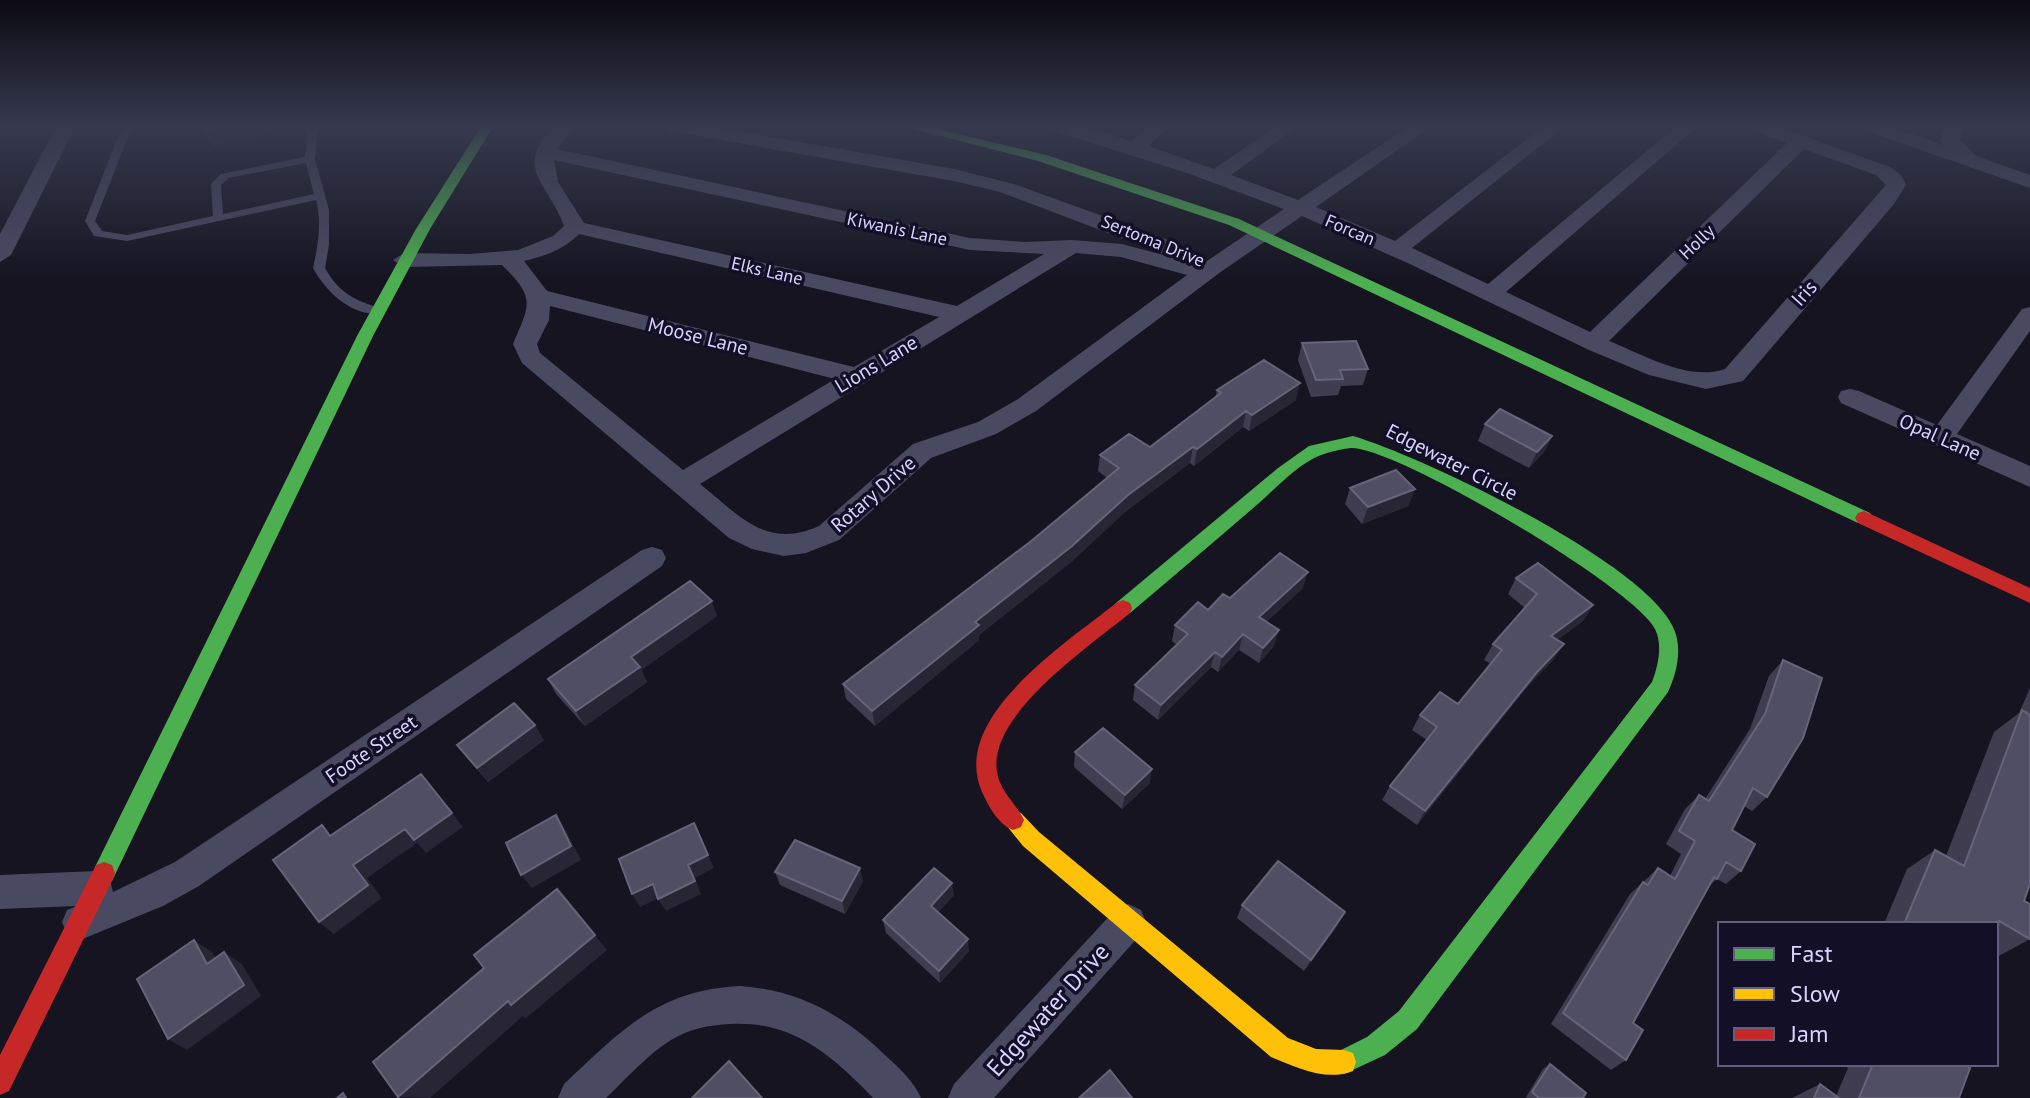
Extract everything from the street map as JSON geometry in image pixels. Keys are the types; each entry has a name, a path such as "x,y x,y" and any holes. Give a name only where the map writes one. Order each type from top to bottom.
{"main road":[{"path":"0,1082 378,311 453,176"},
{"path":"1101,176 1262,233 2030,596"},
{"name":"Edgewater Circle","path":"1353,442 1396,454 1590,562 1628,587 1662,624 1669,645 1669,664 1661,686 1408,1020 1376,1046 1342,1063 1316,1061 1280,1048 1128,922 1031,839 995,800 987,778 986,753 992,735 1009,708 1034,683 1315,450 1353,442"}],"street":[{"path":"0,255 41,176"},
{"path":"404,260 470,261 507,257 550,245 575,227 571,213 547,176"},
{"name":"Kiwanis Lane","path":"657,176 970,244 1025,249 1072,246 1122,251 1209,269"},
{"name":"Sertoma Drive","path":"959,176 1007,188 1088,216 1209,269"},
{"name":"Rotary Drive","path":"538,306 525,344 530,357 754,540 791,546 811,542 829,533 922,451 987,428 1027,405 1209,269 1346,176"},
{"path":"1397,250 1491,176"},
{"path":"1491,293 1629,176"},
{"name":"Holly","path":"1594,342 1765,176"},
{"name":"Iris","path":"1635,359 1690,378 1710,380 1734,375 1887,200 1896,185 1890,176"},
{"name":"Forcan","path":"1217,177 1397,250 1635,359"},
{"name":"Elks Lane","path":"575,227 959,314"},
{"name":"Lions Lane","path":"681,483 1072,246"},
{"path":"507,257 531,281 538,306"},
{"name":"Moose Lane","path":"538,306 857,376"},
{"path":"1941,438 2030,314"},
{"name":"Opal Lane","path":"1850,397 2030,477"},
{"name":"Foote Street","path":"80,922 151,894 187,874 652,558"},
{"path":"0,892 97,888"},
{"name":"Edgewater Drive","path":"968,1098 1128,922"},
{"path":"578,1098 655,1029 680,1015 713,1006 751,1005 790,1013 822,1027 853,1051 901,1098"}],"lane":[{"path":"108,176 90,221 98,234 127,238 318,196"},
{"path":"218,218 216,184 225,176"},
{"path":"314,176 324,210 324,245 319,268 329,287 353,306 378,311"}],"building":[{"path":"1356,341 1368,369 1340,370 1343,379 1316,380 1302,343"},
{"path":"1264,360 1300,383 1252,415 1246,411 1197,449 1193,447 1128,495 1072,546 975,622 979,625 872,711 843,684 1030,542 1119,468 1100,455 1129,434 1150,447 1221,393 1217,390"},
{"path":"1500,409 1552,436 1537,452 1485,424"},
{"path":"1396,470 1415,489 1368,507 1350,488"},
{"path":"1280,553 1308,572 1259,617 1279,630 1263,648 1243,634 1222,657 1215,652 1161,705 1135,685 1188,634 1175,625 1198,602 1208,610 1223,594 1230,598"},
{"path":"1538,563 1593,605 1551,636 1564,644 1537,672 1425,811 1390,786 1437,727 1420,715 1440,692 1458,704 1502,650 1493,644 1537,594 1516,578"},
{"path":"690,581 712,601 631,657 640,667 576,711 548,679"},
{"path":"1783,660 1822,678 1803,738 1767,797 1753,788 1732,830 1755,844 1741,871 1726,862 1717,879 1714,877 1633,1023 1643,1030 1626,1060 1563,1013 1643,882 1648,885 1658,868 1675,879 1695,841 1679,831 1699,795 1709,801 1765,714"},
{"path":"514,703 535,725 477,768 457,745"},
{"path":"2022,710 2030,715 2030,884 2024,901 2030,904 2030,939 1999,921 1998,924 1905,922 1935,850 1964,866"},
{"path":"1103,728 1152,769 1125,795 1075,752"},
{"path":"421,774 452,813 414,840 405,829 353,865 368,885 319,922 273,860 322,825 330,836"},
{"path":"556,815 571,846 521,875 506,843"},
{"path":"694,823 708,855 688,865 695,881 658,899 653,884 632,894 619,859"},
{"path":"795,840 860,868 842,901 775,872"},
{"path":"1278,861 1345,912 1311,960 1242,905"},
{"path":"934,868 952,883 931,906 968,939 939,971 883,920"},
{"path":"557,889 595,935 511,1005 508,1001 398,1097 373,1062 484,968 474,955"},
{"path":"194,940 207,964 224,952 244,985 168,1039 137,979"},
{"path":"729,1061 762,1098 692,1098"},
{"path":"1550,1064 1586,1093 1583,1098 1539,1098 1532,1092"},
{"path":"1872,1066 1970,1068 1959,1098 1859,1098"},
{"path":"1110,1070 1132,1098 1079,1098"},
{"path":"1820,1084 1839,1098 1814,1098"}],"traffic: fast":[{"path":"104,873 365,336 423,229 456,176"},
{"path":"1097,176 1234,222 1864,518"},
{"path":"1344,1062 1376,1046 1408,1020 1661,686 1668,654 1667,637 1661,622 1636,595 1606,573 1531,525 1473,493 1414,465 1353,442"},
{"path":"1123,608 1284,472 1315,450 1353,442"}],"traffic: slow":[{"path":"1013,820 1031,839 1280,1048 1316,1061 1344,1062"}],"traffic: jam":[{"path":"1864,518 2030,596"},
{"path":"1013,820 996,798 989,782 986,754 992,735 1022,694 1123,608"},
{"path":"0,1082 104,873"}]}
